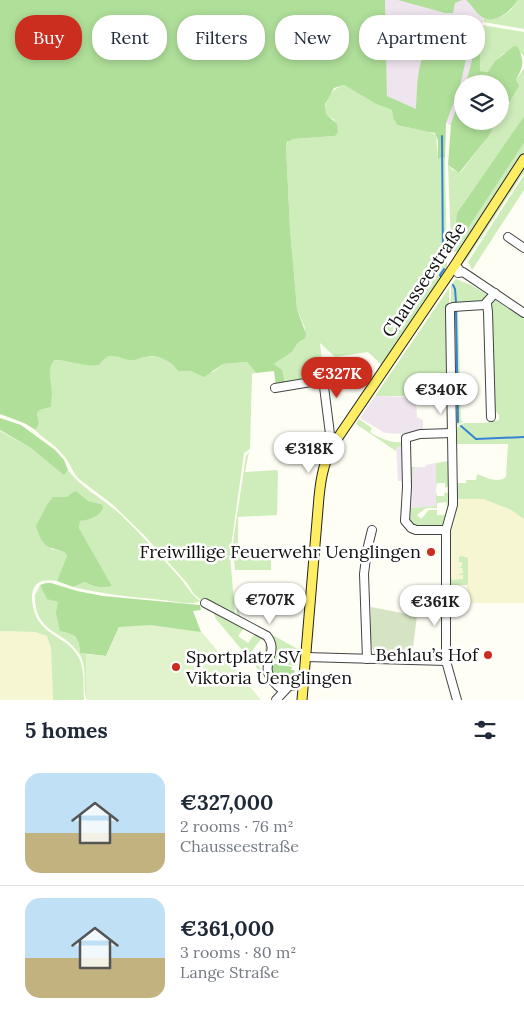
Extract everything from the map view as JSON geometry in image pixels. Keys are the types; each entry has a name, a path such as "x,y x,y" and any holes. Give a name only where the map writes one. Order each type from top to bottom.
{"main road":[{"name":"Chausseestraße","path":"302,700 321,476 326,459 335,442 524,159"}],"street":[{"path":"508,237 524,248"},
{"path":"455,265 459,269 458,273 463,272 524,313"},
{"path":"457,700 446,661 445,548 446,530 453,505 450,308 487,304 495,293"},
{"path":"487,304 491,417"},
{"path":"321,363 330,434 335,442"},
{"path":"275,388 323,380"},
{"path":"446,530 416,530 411,528 406,521 406,438 413,435 452,433"},
{"path":"367,659 364,562 372,530"},
{"path":"204,603 267,636 271,640 272,646 267,667 268,675 284,692"},
{"path":"306,657 446,661"},
{"path":"276,700 289,686 303,684"}],"shaded area":[{"path":"385,0 488,0 484,15 385,15"},
{"path":"386,60 474,60 470,75 454,75 454,120 452,126 387,96"},
{"path":"375,396 416,397 417,417 423,420 423,432 385,433 360,418"},
{"path":"404,446 405,481 398,481 396,447"},
{"path":"436,463 436,506 409,508 409,487 413,468 425,467 426,465"}],"green space":[{"path":"0,0 385,0 385,15 359,15 359,60 386,60 387,96 416,109 418,78 422,60 466,60 462,75 454,75 454,102 446,123 445,158 438,159 438,141 435,133 397,125 393,118 392,110 376,104 344,85 334,88 325,104 326,114 337,124 338,133 335,136 293,139 287,142 290,229 297,309 306,334 305,338 297,344 292,352 274,364 282,370 285,385 276,386 274,371 256,373 247,362 223,364 204,377 191,371 178,371 168,361 159,357 150,356 128,360 111,356 103,360 99,365 54,360 50,368 51,407 40,410 37,413 39,423 36,430 24,423 0,414"},
{"path":"398,0 462,0 455,3 453,13 445,13"},
{"path":"466,0 518,0 512,8 498,18 487,19 485,15 477,13"},
{"path":"518,0 524,0 524,29 485,22 485,18 494,19 504,15"},
{"path":"485,26 524,32 524,56 521,53 504,53 495,61 489,72 480,71 480,60 485,60"},
{"path":"514,46 518,47 522,60 521,71 516,80 519,86 509,102 509,75 468,75 472,60 480,60 480,71 488,72 495,61"},
{"path":"524,68 524,116 457,213 459,242 524,143 524,153 459,250 454,252 451,245 448,165 460,173 492,130 509,130 509,102 518,86 516,80"},
{"path":"344,85 376,104 392,110 393,118 397,125 428,131 436,135 438,158 445,158 447,266 446,271 383,366 368,352 335,357 320,343 321,378 285,385 279,368 274,364 292,352 297,344 302,341 305,328 297,309 290,229 286,146 289,140 293,139 335,136 338,133 334,120 326,114 325,109 327,100 332,92"},
{"path":"454,115 454,130 492,130 459,173 448,165 451,124"},
{"path":"524,116 524,143 459,242 456,240 455,235 457,213"},
{"path":"524,164 524,172 465,262 465,257"},
{"path":"524,175 524,190 472,270 468,262"},
{"path":"456,279 488,295 486,301 451,305 451,285"},
{"path":"449,288 450,423 447,423 446,396 375,396"},
{"path":"494,299 524,319 524,519 511,510 483,499 456,499 456,483 476,480 477,474 495,480 506,477 508,444 456,444 455,428 464,423 484,423 499,420 499,415 493,409 490,304"},
{"path":"458,308 461,421 464,421 454,427 451,313"},
{"path":"112,355 123,358 159,357 178,371 191,371 199,374 213,372 223,364 247,362 256,373 252,374 250,449 244,453 230,554 235,616 210,601 201,600 194,594 187,583 144,535 112,504 79,479 60,451 33,428 36,430 39,423 37,413 40,410 51,407 50,368 53,360 71,361 79,364"},
{"path":"0,418 21,425 55,450 64,460 68,470 64,475 31,448 0,430"},
{"path":"359,419 372,428 370,432 373,434 389,441 401,442 404,446 396,447 396,451 356,424"},
{"path":"0,431 31,448 64,474 68,470 80,483 114,509 144,538 200,601 181,603 73,587 85,582 99,587 112,586 79,528 80,521 101,504 88,501 75,491 67,497 58,497 51,549 64,552 67,557 57,581 46,580 38,583 33,590 32,600 34,612 39,621 52,634 67,644 79,658 83,673 84,700 53,700 51,648 47,636 35,632 0,631"},
{"path":"249,452 245,472 277,470 278,472 277,515 238,517 238,548 271,547 271,570 235,570 233,542 246,456"},
{"path":"449,461 450,485 445,488 445,483 437,483 436,488 436,463"},
{"path":"408,467 419,467 413,468 412,487 409,487 409,508 436,506 436,492 437,496 444,496 445,492 449,494 449,507 447,507 446,502 437,503 437,508 426,508 417,515 421,519 429,510 437,510 437,515 447,515 444,526 415,528 408,520"},
{"path":"76,491 88,501 101,504 103,507 100,513 91,519 80,521 79,528 112,586 99,587 85,582 73,587 57,581 67,556 64,552 46,545 38,533 36,526 53,497 67,497"},
{"path":"456,499 483,499 511,510 524,519 524,603 467,603 467,585 449,585 448,533"},
{"path":"459,557 468,558 468,585 449,585 449,576 451,576 452,580 463,579 463,575 459,575 463,573 462,568 459,568 462,566 462,562 459,562"},
{"path":"46,583 103,596 200,605 201,610 193,611 201,632 219,653 221,652 257,696 119,627 106,656 80,653 77,639 69,633 60,631 56,613 58,602 47,599 40,585"},
{"path":"40,585 49,598 58,602 65,632 70,632 78,640 80,653 86,654 87,700 84,666 80,655 74,647 52,631 40,618 36,608 35,595"},
{"path":"236,592 240,617 296,648 300,648 295,657 296,666 279,663 272,657 275,646 239,617 237,613"},
{"path":"206,607 249,627 247,630 244,628 238,636 248,643 254,635 248,631 250,628 270,641 266,672 262,665 266,643 261,639 249,655 280,691 278,693 216,619 213,611 206,610"},
{"path":"371,607 417,616 412,655 376,655 373,651 371,639"},
{"path":"150,625 201,632 219,653 221,652 261,700 87,700 86,654 106,656 119,627"},
{"path":"0,631 35,632 47,636 51,648 53,700 0,700"},
{"path":"272,663 292,667 291,670 295,672 280,686 270,671"}],"waterway":[{"path":"442,136 443,263"},
{"path":"441,277 440,275 444,269"},
{"path":"453,285 456,302"},
{"path":"456,310 458,422"},
{"path":"461,426 476,439 524,437"}],"place":[{"name":"Freiwillige Feuerwehr Uenglingen","path":"431,552"},
{"name":"Behlau’s Hof","path":"488,655"},
{"name":"Sportplatz SV Viktoria Uenglingen","path":"176,667"}]}
